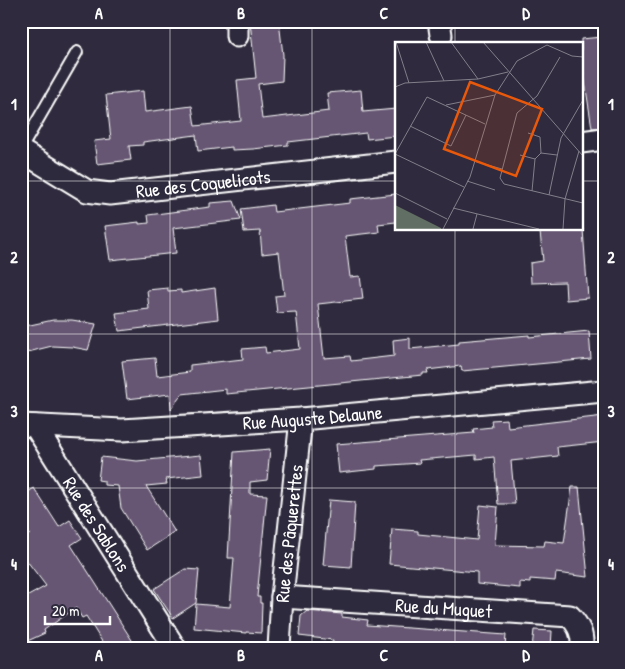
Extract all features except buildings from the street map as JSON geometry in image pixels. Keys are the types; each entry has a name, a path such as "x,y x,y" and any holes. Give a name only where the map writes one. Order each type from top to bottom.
{"street":[{"path":"582,142 604,139"},
{"name":"Rue des Coquelicots","path":"21,150 87,191 110,194 395,162"},
{"name":"Rue Auguste Delaune","path":"28,426 122,430 301,419 604,391"},
{"name":"Rue des Pâquerettes","path":"279,648 282,597 301,419"},
{"name":"Rue des Sablons","path":"28,426 175,648"},
{"name":"Rue du Muguet","path":"282,597 570,616 579,626 583,640 582,648"}],"lane":[{"path":"21,150 77,52"}],"green space":[{"path":"560,21 597,21 597,24 560,28"}]}
